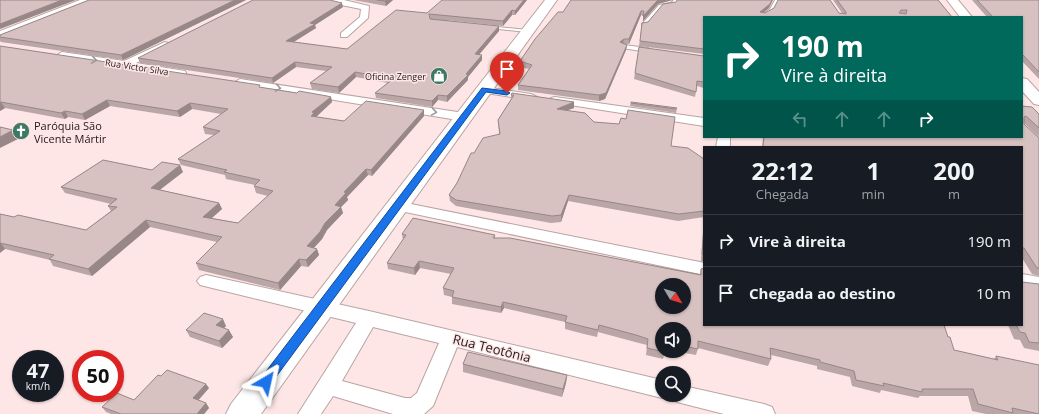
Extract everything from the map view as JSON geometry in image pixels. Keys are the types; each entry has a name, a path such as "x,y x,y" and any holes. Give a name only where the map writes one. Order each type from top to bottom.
{"main road":[{"path":"242,414 551,0"}],"street":[{"path":"0,35 89,0"},
{"path":"326,0 362,6 366,11 364,18 344,35"},
{"path":"952,0 965,16"},
{"path":"124,65 172,41"},
{"name":"Rua Victor Silva","path":"47,53 195,76"},
{"path":"227,80 464,117"},
{"path":"1023,83 1039,101"},
{"path":"484,90 703,122"},
{"path":"396,206 700,268"},
{"path":"1023,280 1039,283"},
{"name":"Rua Teotônia","path":"206,281 370,318 655,387"},
{"path":"309,414 370,318"},
{"path":"328,386 405,408 416,407 425,399 451,338"},
{"path":"691,397 764,414"}],"lane":[{"path":"763,16 772,10 777,0"},
{"path":"644,25 661,6 674,2"},
{"path":"483,26 528,31"},
{"path":"624,47 655,51"}],"building":[{"path":"0,0 62,0 0,24"},
{"path":"89,0 235,0 121,55 0,37 0,35"},
{"path":"253,0 330,0 342,3 310,23 315,24 286,41 347,49 396,10 427,13 442,0 524,0 515,11 512,10 503,21 429,14 430,19 499,26 475,54 482,55 466,74 468,75 447,96 438,95 432,101 375,93 393,79 355,72 338,87 310,83 332,67 295,62 272,78 138,58"},
{"path":"571,0 658,0 643,16 644,11 641,11 629,39 624,39 620,42 627,45 606,93 599,95 518,85 532,65 520,61 535,39 558,12 563,12"},
{"path":"677,0 772,0 770,4 760,12 765,13 774,8 778,0 830,0 839,13 846,14 837,0 938,0 951,16 703,16 703,49 640,41 642,23 648,22 663,4 676,2","holes":["901,10 907,10 906,14 899,13"]},
{"path":"977,0 1039,0 1039,72 1023,55 1023,16 992,16"},
{"path":"0,46 260,85 259,87 297,93 299,91 327,96 331,97 312,112 314,113 311,116 344,121 366,101 424,110 371,170 366,169 344,192 346,193 335,205 341,207 325,223 320,232 307,246 317,249 306,260 299,259 278,283 196,263 222,237 146,220 88,269 49,259 54,255 0,243 0,214 14,217 18,215 86,230 117,207 108,206 117,199 61,187 103,160 152,170 162,162 180,165 151,188 219,203 203,217 238,223 273,191 254,186 260,180 224,172 227,170 178,159 220,131 203,127 228,109 190,103 177,111 107,100 82,114 65,111 61,113 0,103"},
{"path":"639,47 703,56 703,82 697,81 696,92 635,73"},
{"path":"512,93 574,102 557,109 585,113 594,122 619,124 621,118 626,119 628,110 675,117 671,146 688,148 703,158 703,211 679,214 569,195 561,215 552,216 456,200 449,195 457,183 471,153 474,153 483,138 500,134 498,120 514,95 511,95"},
{"path":"631,102 677,108 676,109"},
{"path":"1023,106 1032,107 1039,114 1039,128 1026,116 1024,117 1024,124 1039,138 1039,268 1037,268 1023,248 1023,146 763,146 764,138 1023,138"},
{"path":"0,127 13,130 0,137"},
{"path":"413,218 495,235 493,238 510,238 701,275 701,269 703,268 703,326 944,326 954,350 998,360 996,356 1039,365 1039,414 1012,408 1013,413 978,404 973,389 922,389 922,392 883,383 884,386 856,380 854,371 820,362 820,360 770,348 771,359 698,341 698,349 691,348 691,322 655,322 655,350 647,348 648,339 599,325 598,330 565,322 567,316 503,302 501,307 452,297 454,291 443,288 454,268 419,261 414,268 387,263 406,235 402,234"},
{"path":"1023,282 1039,284 1039,343 1029,342 1025,333 1020,332 1017,326 1023,326"},
{"path":"204,313 223,319 216,325 229,330 219,341 186,330"},
{"path":"468,352 567,375 563,389 463,364"},
{"path":"167,370 206,384 193,398 206,403 197,414 121,414 102,407 107,402 124,402 124,396 134,400 158,375 161,376"}],"place":[{"name":"Oficina Zenger","path":"439,76"},
{"name":"Paróquia São Vicente Mártir","path":"21,131"}],"route":[{"path":"266,382 377,231 484,90 507,93"}]}
